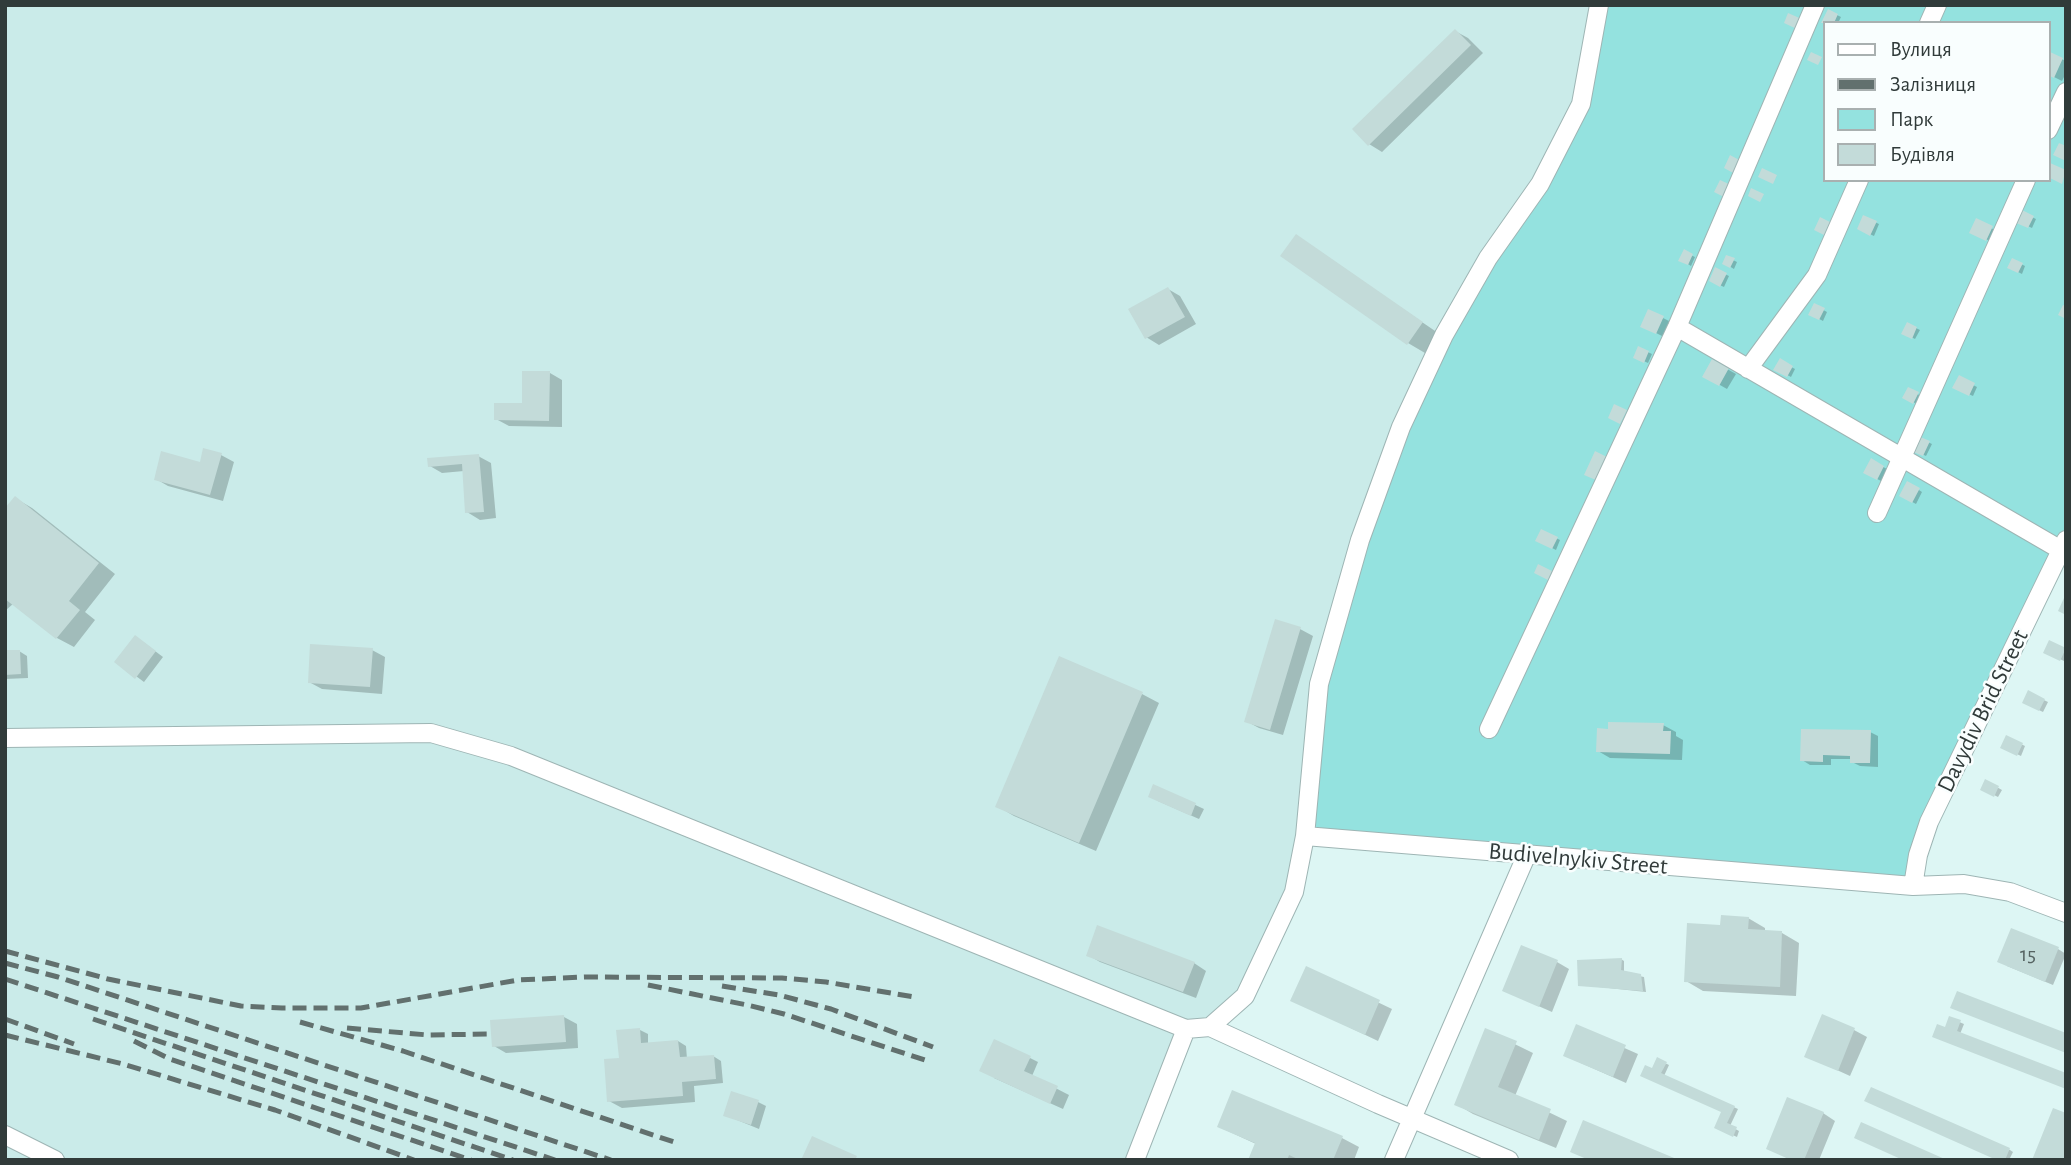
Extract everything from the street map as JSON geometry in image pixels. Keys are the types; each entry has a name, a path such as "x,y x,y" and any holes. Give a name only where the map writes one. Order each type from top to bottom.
{"street":[{"path":"1210,1027 1245,996 1294,892 1305,836 1319,684 1360,540 1402,427 1444,335 1488,258 1540,184 1581,104 1599,5"},
{"path":"1489,729 1677,327 1815,5"},
{"path":"2050,126 2066,92"},
{"path":"1748,369 1817,275 1858,182"},
{"path":"1877,513 2025,182"},
{"path":"1677,327 1900,458 2064,545"},
{"name":"Davydiv Brid Street","path":"1913,886 1918,855 1929,822 2064,545"},
{"path":"5,738 430,733 512,756 1186,1030 1210,1027 1509,1160"},
{"name":"Budivelnykiv Street","path":"1305,836 1913,886 1964,884 2010,892 2066,913"},
{"path":"1394,1160 1527,854"},
{"path":"1135,1160 1186,1030"},
{"path":"5,1135 55,1160"}],"shaded area":[{"path":"5,5 1599,5 1581,104 1294,892 1245,996 1210,1027 1186,1030 1135,1160 5,1160"}],"green space":[{"path":"1599,5 2066,5 2066,540 1929,822 1913,886 1305,836 1319,684 1401,427 1581,104"}],"building":[{"path":"1828,9 1838,14 1835,21 1822,21"},
{"path":"1788,13 1804,20 1799,30 1784,23"},
{"path":"1455,29 1471,45 1368,146 1352,129"},
{"path":"1811,52 1822,57 1818,65 1807,60"},
{"path":"2050,52 2063,58 2054,78 2050,76"},
{"path":"2059,143 2066,146 2066,161 2053,155"},
{"path":"1730,155 1743,162 1737,175 1724,168"},
{"path":"2050,163 2066,170 2062,184 2050,178"},
{"path":"1762,168 1777,175 1773,184 1758,177"},
{"path":"1720,180 1731,185 1726,198 1714,192"},
{"path":"1751,188 1764,194 1760,202 1748,196"},
{"path":"2022,210 2034,216 2028,228 2016,223"},
{"path":"1863,215 1877,221 1870,236 1857,229"},
{"path":"1820,217 1830,222 1824,235 1814,230"},
{"path":"1976,218 1993,226 1986,241 1969,233"},
{"path":"1296,234 1423,322 1407,345 1280,256"},
{"path":"1684,249 1693,254 1688,265 1678,261"},
{"path":"1726,255 1735,258 1730,268 1722,264"},
{"path":"2012,258 2023,263 2018,273 2007,268"},
{"path":"1715,267 1727,273 1720,287 1709,281"},
{"path":"1168,287 1185,317 1145,339 1128,309"},
{"path":"1814,303 1825,308 1819,320 1808,315"},
{"path":"2063,305 2066,306 2066,319 2058,315"},
{"path":"1648,309 1664,316 1656,334 1640,327"},
{"path":"1907,322 1917,327 1912,339 1901,334"},
{"path":"1638,346 1649,351 1644,363 1633,358"},
{"path":"1780,358 1793,366 1787,377 1773,370"},
{"path":"1712,359 1729,368 1719,386 1702,377"},
{"path":"522,371 550,371 549,421 494,420 494,403 522,403"},
{"path":"1959,375 1975,383 1969,396 1952,388"},
{"path":"1908,387 1919,392 1913,404 1902,398"},
{"path":"1614,404 1627,410 1620,424 1608,418"},
{"path":"1918,436 1930,441 1923,456 1911,451"},
{"path":"203,448 222,453 210,495 154,480 161,451 200,462"},
{"path":"1595,451 1607,457 1596,480 1584,475"},
{"path":"479,454 484,512 465,513 462,464 428,467 427,458"},
{"path":"1871,458 1884,466 1877,480 1863,473"},
{"path":"1907,481 1920,488 1912,503 1899,496"},
{"path":"15,496 99,563 69,601 80,610 56,639 5,599 5,508"},
{"path":"1541,529 1558,537 1552,549 1535,541"},
{"path":"1538,564 1552,571 1548,580 1534,573"},
{"path":"2064,598 2066,599 2066,615 2058,611"},
{"path":"1275,619 1301,627 1270,730 1244,722"},
{"path":"135,635 156,651 135,679 114,662"},
{"path":"2049,640 2066,648 2060,661 2043,653"},
{"path":"310,644 373,648 370,687 308,683"},
{"path":"5,650 20,650 21,674 5,675"},
{"path":"1059,656 1143,692 1079,843 995,807"},
{"path":"2028,690 2045,699 2039,711 2022,703"},
{"path":"1608,722 1664,723 1663,731 1671,731 1670,754 1596,752 1597,728 1608,729"},
{"path":"1801,729 1871,730 1870,763 1850,763 1850,756 1823,755 1823,762 1800,761"},
{"path":"2006,735 2023,743 2017,756 2000,748"},
{"path":"1985,779 1999,786 1994,797 1980,790"},
{"path":"1153,784 1196,803 1191,816 1148,797"},
{"path":"1721,915 1749,917 1748,929 1782,931 1780,987 1684,982 1687,923 1720,925"},
{"path":"1097,925 1195,962 1183,992 1086,956"},
{"path":"2011,928 2059,947 2045,982 1997,962"},
{"path":"1521,945 1558,960 1539,1007 1502,991"},
{"path":"1622,958 1621,970 1641,974 1643,991 1578,986 1577,960"},
{"path":"1306,966 1380,1000 1365,1035 1290,1001"},
{"path":"1957,991 2066,1033 2066,1053 1950,1008"},
{"path":"1822,1014 1855,1028 1838,1071 1804,1057"},
{"path":"564,1015 566,1042 492,1047 490,1020"},
{"path":"1949,1016 1961,1020 1957,1031 2066,1073 2066,1089 1932,1037 1937,1024 1945,1027"},
{"path":"1576,1024 1626,1045 1613,1077 1563,1056"},
{"path":"640,1028 641,1043 678,1040 680,1057 714,1055 716,1079 682,1082 683,1096 607,1102 604,1059 619,1058 616,1030"},
{"path":"1485,1028 1517,1041 1498,1087 1551,1109 1539,1140 1454,1105"},
{"path":"994,1039 1031,1056 1024,1071 1058,1086 1050,1104 979,1071"},
{"path":"1657,1057 1667,1062 1661,1073 1735,1106 1727,1123 1737,1127 1733,1137 1714,1128 1721,1112 1640,1076 1645,1065 1652,1068"},
{"path":"1871,1087 2010,1148 2005,1160 1992,1160 1864,1101"},
{"path":"1232,1090 1343,1136 1333,1160 1300,1160 1289,1155 1287,1160 1248,1160 1255,1143 1217,1127"},
{"path":"731,1091 759,1100 751,1125 723,1116"},
{"path":"1787,1097 1824,1112 1804,1160 1791,1160 1766,1149"},
{"path":"2053,1108 2066,1113 2066,1160 2032,1160"},
{"path":"1583,1120 1679,1160 1589,1160 1570,1152"},
{"path":"1861,1122 1947,1160 1903,1160 1854,1138"},
{"path":"812,1136 857,1156 855,1160 801,1160"}],"railway":[{"path":"5,951 108,979 241,1006 361,1008 518,980 584,977 782,978 826,982 914,997"},
{"path":"5,963 58,977 611,1160"},
{"path":"5,979 555,1160"},
{"path":"648,985 784,1014 931,1062"},
{"path":"722,986 779,995 831,1009 933,1047"},
{"path":"5,1019 74,1044"},
{"path":"93,1019 513,1160"},
{"path":"300,1022 403,1051 677,1143"},
{"path":"347,1028 428,1035 491,1034"},
{"path":"5,1035 123,1064 275,1110 414,1160"},
{"path":"134,1041 170,1059 471,1160"}]}
